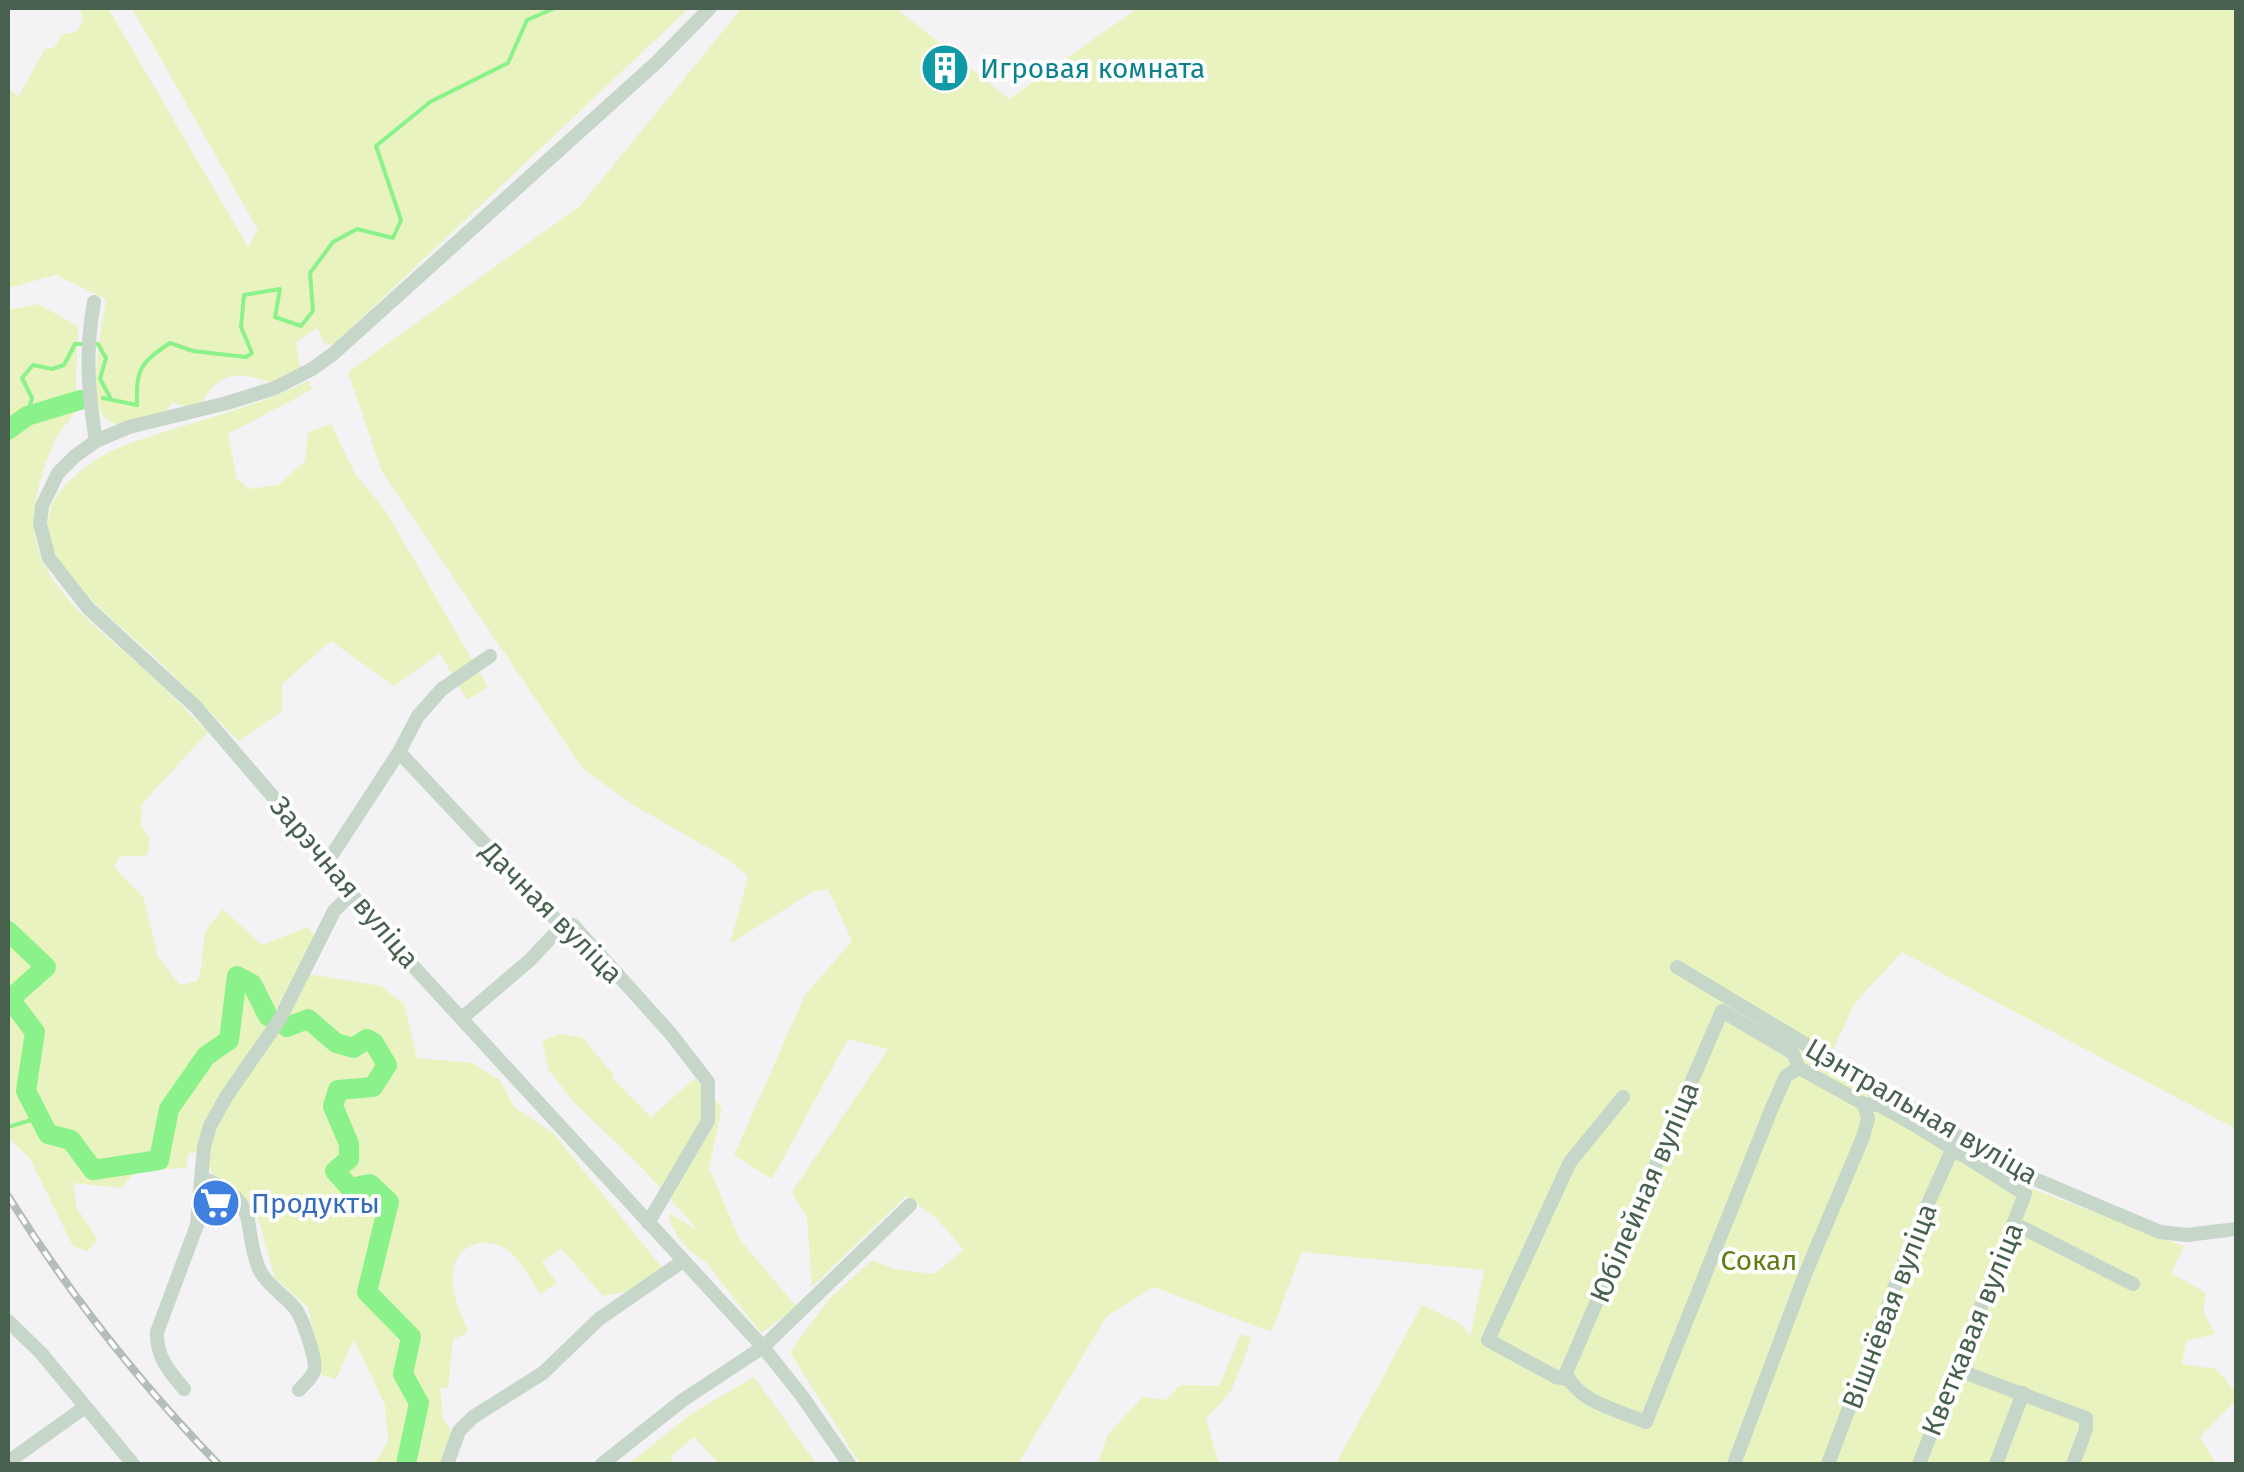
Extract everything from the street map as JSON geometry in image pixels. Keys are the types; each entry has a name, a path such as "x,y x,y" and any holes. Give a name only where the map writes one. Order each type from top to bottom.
{"street":[{"path":"94,302 87,343 88,394 96,441 157,418 275,388 312,369 546,163 710,8"},
{"name":"Зарэчная вуліца","path":"96,441 75,456 48,490 40,524 49,558 88,608 196,707 350,895 763,1347 849,1464"},
{"path":"326,864 418,716 442,689 490,656"},
{"name":"Дачная вуліца","path":"399,752 562,926 573,925 708,1082 710,1109 704,1132 648,1224"},
{"path":"184,1389 164,1364 156,1347 157,1332 196,1225 210,1126 280,1018 334,911 350,895"},
{"path":"462,1018 530,960 562,926"},
{"name":"Цэнтральная вуліца","path":"1677,967 2016,1171 2147,1228 2187,1235 2236,1229"},
{"name":"Юбілейная вуліца","path":"1567,1376 1722,1011 1793,1053 1799,1068"},
{"path":"1818,1078 1830,1060"},
{"path":"1622,1098 1570,1162 1488,1340 1556,1377 1567,1376 1580,1394 1646,1422 1786,1076 1799,1068 1864,1104 1879,1105 1953,1148"},
{"path":"1734,1464 1804,1276 1863,1136 1868,1119 1864,1104"},
{"name":"Кветкавая вуліца","path":"1919,1464 2024,1194 1953,1148"},
{"name":"Вішнёвая вуліца","path":"1828,1464 1917,1228 1953,1148"},
{"path":"202,1178 228,1193 248,1212 258,1267 266,1281 297,1311 315,1364 312,1376 299,1390"},
{"path":"602,1464 683,1400 763,1347 910,1205"},
{"path":"2015,1224 2133,1284"},
{"path":"446,1464 460,1432 473,1416 543,1373 599,1319 683,1262"},
{"path":"8,1321 41,1354 133,1464"},
{"path":"1958,1370 2082,1415 2086,1429 2072,1464"},
{"path":"1996,1464 2023,1392"},
{"path":"8,1462 85,1408"}],"green space":[{"path":"79,8 108,8 248,247 258,230 132,8 689,8 333,345 324,343 317,328 296,342 300,368 271,383 248,376 230,377 216,384 198,405 172,402 165,414 123,424 110,422 102,414 98,400 97,365 106,299 56,275 8,288 8,88 18,97 45,49 54,48 62,34 77,32 83,19"},
{"name":"Сокал","path":"742,8 896,8 1009,99 1138,8 2236,8 2236,1129 1902,952 1855,1003 1832,1052 1775,1027 1779,1034 2025,1186 2184,1246 2171,1273 2206,1293 2203,1312 2215,1334 2186,1341 2182,1364 2216,1369 2236,1392 2236,1400 2200,1437 2216,1464 1336,1464 1422,1305 1461,1324 1470,1336 1484,1270 1302,1252 1271,1332 1154,1287 1107,1316 1018,1464 860,1464 790,1352 829,1299 872,1260 894,1269 934,1274 964,1250 936,1218 906,1196 812,1287 807,1218 792,1192 888,1049 848,1039 772,1179 734,1155 805,995 852,941 828,889 812,892 730,944 748,876 726,858 635,806 583,769 382,472 348,372 580,206"},
{"path":"38,304 78,326 75,408 51,450 35,506 35,538 43,561 54,581 87,619 159,682 208,732 142,804 141,825 150,840 147,855 118,858 114,867 143,897 158,957 180,985 197,981 205,936 223,909 262,945 308,927 317,939 308,974 381,986 404,1004 417,1058 472,1063 500,1080 514,1107 553,1133 664,1270 635,1290 603,1296 561,1248 542,1262 557,1283 540,1294 521,1264 505,1248 487,1243 462,1252 453,1271 453,1286 468,1332 453,1340 448,1388 440,1387 443,1418 454,1437 442,1464 374,1464 388,1441 385,1405 354,1340 336,1379 322,1375 308,1307 275,1278 256,1211 213,1175 202,1152 189,1153 186,1168 135,1171 122,1188 73,1183 77,1208 98,1240 87,1251 73,1246 30,1159 8,1137 8,310"},
{"path":"308,381 313,389 228,434 237,479 249,489 278,485 305,461 308,432 331,424 355,474 385,510 488,687 467,700 440,653 394,686 331,641 282,684 282,711 239,741 70,576 56,554 49,531 51,508 72,479 110,452 264,400"},
{"path":"559,1034 582,1037 614,1080 651,1117 695,1078 722,1108 709,1168 740,1240 797,1307 761,1333 706,1262 681,1241 669,1213 699,1231 549,1071 542,1041"},
{"path":"1241,1334 1252,1338 1231,1391 1206,1419 1219,1464 1098,1464 1108,1434 1143,1397 1165,1400 1181,1385 1219,1386"},
{"path":"754,1377 817,1464 720,1464 694,1437 671,1456 674,1464 629,1464 691,1414"}],"waterway":[{"path":"103,398 137,405 142,368 170,343 193,351 246,357 252,353 241,327 244,295 280,289 275,317 301,326 313,311 310,273 333,242 357,229 393,238 401,220 376,146 430,102 508,63 527,20 555,8"},
{"path":"27,416 32,398 22,378 33,365 52,369 64,365 75,344 98,344 106,358 100,379 110,397"},
{"path":"8,430 27,416 80,400"},
{"path":"8,931 46,967 10,999 35,1032 26,1091 48,1134 71,1140 93,1170 159,1160 169,1109 206,1056 229,1040 237,976 252,984 268,1016"},
{"path":"287,1027 308,1019 336,1043 353,1048 367,1039 374,1043 387,1065 373,1087 338,1090 333,1106 349,1144 349,1159 335,1171 350,1188 370,1184 389,1202 367,1292 411,1337 403,1374 419,1403 406,1464"},
{"path":"8,1127 38,1118"}],"railway":[{"path":"8,1196 106,1336 218,1464"}],"place":[{"name":"Игровая комната","path":"945,68"},
{"name":"Продукты","path":"216,1203"}]}
